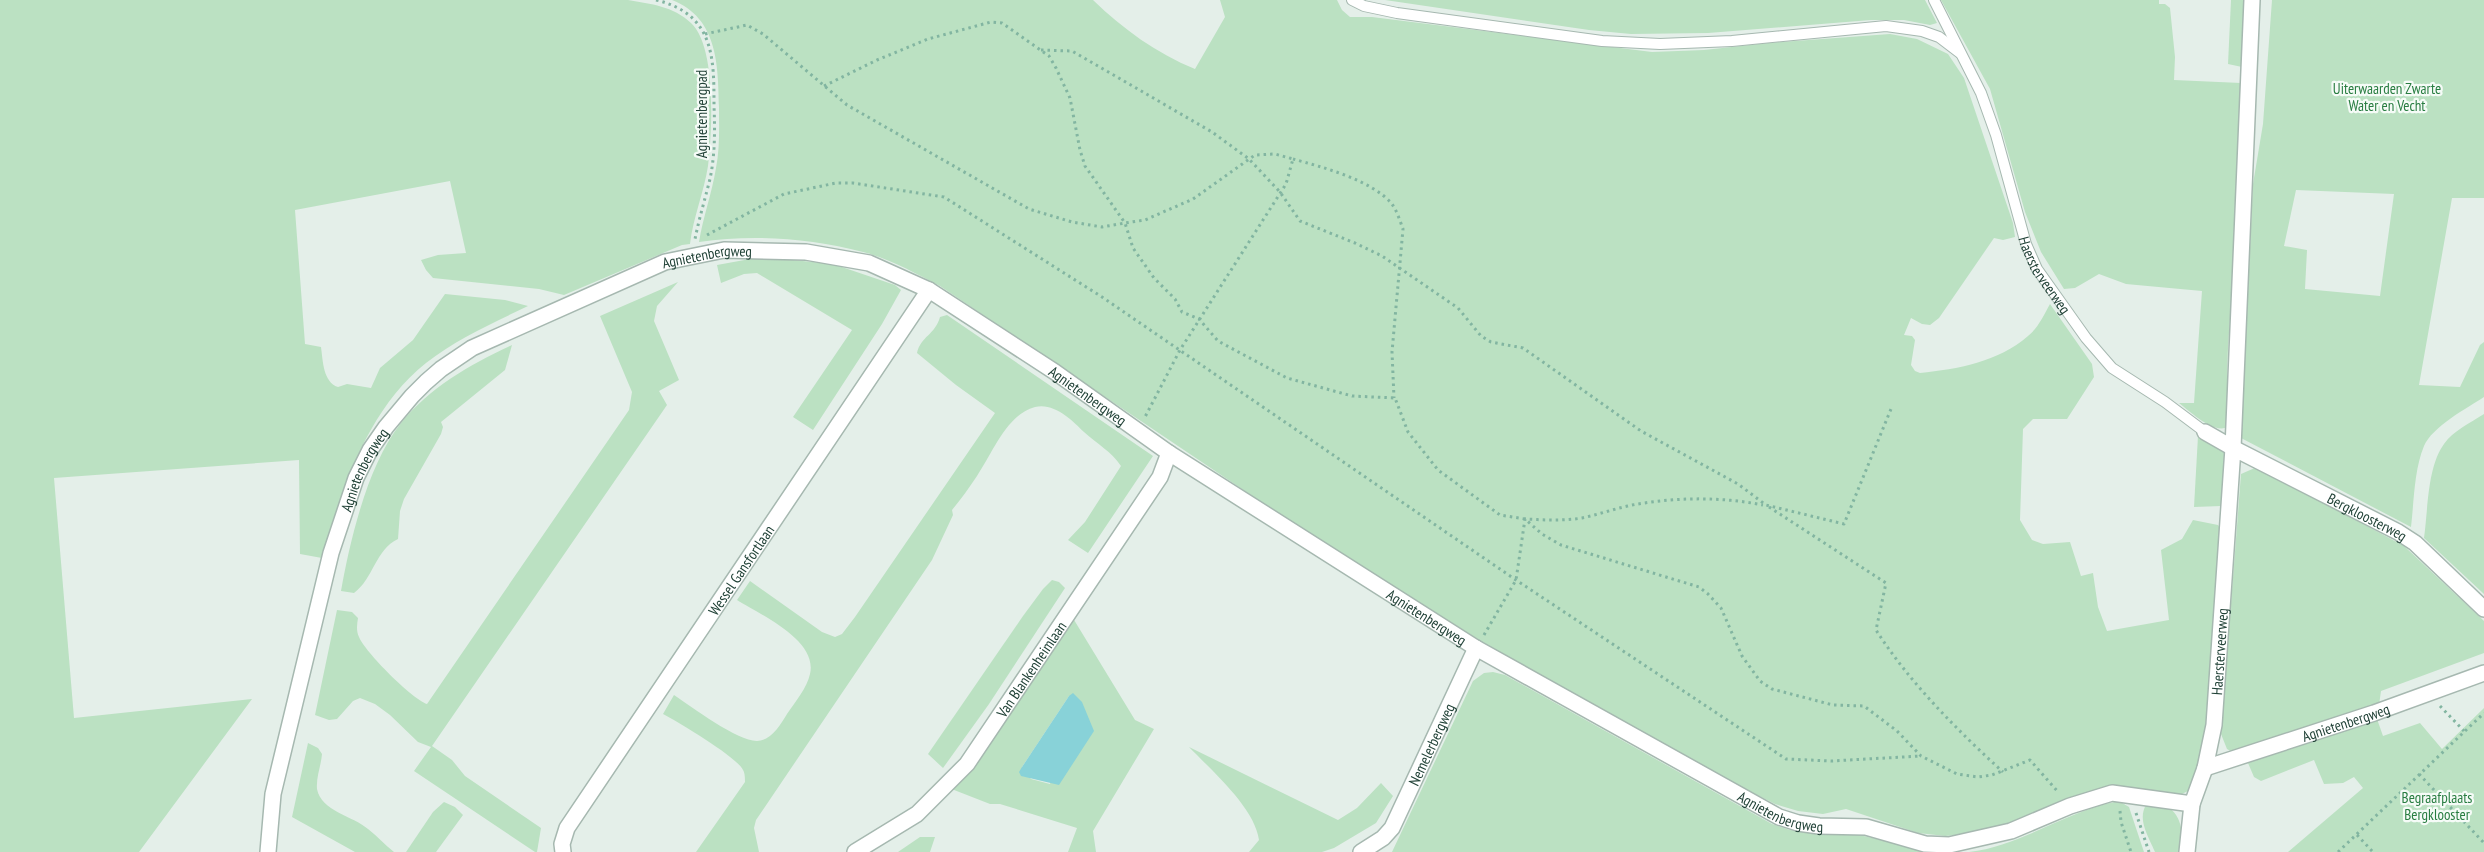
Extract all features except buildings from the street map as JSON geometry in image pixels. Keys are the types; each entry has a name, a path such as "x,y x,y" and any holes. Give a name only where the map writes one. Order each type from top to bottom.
{"street":[{"name":"Haersterveerweg","path":"2187,852 2192,804 2205,768 2214,725 2233,448 2252,0"},
{"name":"Agnietenbergweg","path":"268,852 273,794 331,553 356,478 370,450 386,427 426,382 472,348 665,262 724,250 806,252 868,263 928,290 1055,372 1169,453 1476,648 1770,812 1798,823 1819,826 1866,826 1912,841 1949,846 2011,831 2070,806 2101,796 2128,794 2192,804"},
{"name":"Wessel Gansfortlaan","path":"563,852 562,844 567,828 928,290"},
{"name":"Haersterveerweg","path":"2205,432 2233,448"},
{"name":"Bergkloosterweg","path":"2233,448 2398,532 2414,543 2484,608"},
{"name":"Van Blankenheimlaan","path":"855,852 917,814 967,764 1160,477 1169,453"},
{"name":"Nemelerbergweg","path":"1361,852 1382,845 1401,812 1476,648"},
{"name":"Agnietenbergweg","path":"2205,768 2374,713 2484,672"}],"lane":[{"path":"1352,0 1364,6 1398,12 1602,41 1660,44 1732,41 1886,26 1922,31 1939,37 1960,53"},
{"name":"Haersterveerweg","path":"1934,0 1981,93 1996,135 2026,244 2037,269 2086,338 2112,368 2165,402 2205,432"}],"path":[{"name":"Agnietenbergpad","path":"656,0 684,12 694,20 705,34 711,50 714,75 714,134 710,179 695,236 694,255"},
{"path":"824,86 877,60 928,39 991,22 1002,23 1049,56 1070,98 1085,166 1125,223 1133,248 1154,278 1175,299 1182,312 1199,319 1218,342 1287,378 1352,396 1394,398"},
{"path":"705,34 747,26 773,41 789,58 805,67 847,105 1029,209 1072,222 1102,227 1145,220 1193,199 1249,160 1264,154 1293,159 1325,168 1364,185 1393,205 1403,229 1398,268 1392,360 1394,398 1408,432 1438,470 1500,515 1525,519 1562,520 1639,504 1696,498 1720,498 1766,505 1844,524 1891,409"},
{"path":"1041,50 1072,51 1212,132 1249,160 1280,192 1300,221 1355,242 1382,256 1458,308 1480,336 1492,342 1523,348 1641,431 1738,484 1766,505 1886,583 1876,630 1892,655 1973,745 2003,772"},
{"path":"1138,431 1180,350 1286,184 1293,159"},
{"path":"695,236 706,235 784,194 836,183 853,183 944,197 1040,257 1180,350 1516,580 1786,759 1831,761 1921,756"},
{"path":"1476,648 1516,580 1525,519"},
{"path":"1525,519 1542,534 1560,545 1699,587 1721,608 1742,656 1760,681 1772,689 1833,705 1864,706 1897,731 1921,756 1957,774 1978,777 2003,772 2030,760 2070,806"},
{"path":"2434,692 2440,706 2464,731"},
{"path":"2338,852 2484,712"},
{"path":"2419,774 2484,843"},
{"path":"2128,794 2121,822 2132,852"},
{"path":"2128,794 2150,852"},
{"path":"2356,835 2373,852"}],"green space":[{"path":"0,0 628,0 669,9 691,23 699,35 709,70 711,133 708,166 690,244 682,245 564,295 539,289 433,278 421,260 438,255 466,253 450,181 295,210 305,344 321,347 323,364 329,381 338,387 347,384 371,388 380,368 413,340 445,294 505,300 528,306 450,346 426,363 405,382 372,427 359,452 338,505 322,558 300,554 299,460 54,478 74,718 252,699 139,852 0,852"},
{"path":"672,0 1093,0 1116,21 1153,48 1195,69 1225,17 1220,0 1337,0 1342,10 1350,17 1372,17 1652,52 1704,50 1890,34 1917,39 1948,54 1964,78 2013,223 2015,237 2003,240 1994,238 1939,318 1930,325 1922,324 1911,318 1904,335 1912,336 1915,340 1911,365 1915,371 1920,373 1949,369 1991,358 2016,345 2032,333 2050,304 2092,364 2094,377 2067,419 2033,419 2023,429 2020,520 2032,540 2043,544 2070,542 2081,576 2093,573 2098,607 2107,631 2169,620 2161,550 2182,539 2193,520 2218,525 2223,532 2211,696 2206,729 2190,790 2180,795 2171,796 2120,786 2103,788 2007,826 1976,833 1945,836 1918,833 1846,809 1823,814 1798,811 1775,804 1755,794 1524,668 1300,528 931,281 883,258 823,243 761,238 699,242 718,153 718,75 716,59 707,31 699,18 687,8"},
{"path":"1385,0 1925,0 1937,23 1930,25 1904,20 1871,20 1708,33 1631,34 1589,30"},
{"path":"1941,0 2159,0 2159,4 2165,4 2170,8 2175,57 2174,80 2241,83 2240,183 2227,382 2229,426 2217,428 2203,422 2179,403 2194,403 2202,291 2126,284 2099,274 2075,288 2064,289 2041,252 2025,212 1990,89"},
{"path":"2231,0 2246,0 2242,67 2228,64"},
{"name":"Uiterwaarden Zwarte Water en Vecht","path":"2272,0 2484,0 2484,198 2452,198 2419,385 2460,387 2480,345 2484,342 2484,397 2442,425 2428,439 2424,446 2416,476 2411,527 2241,438 2253,184 2263,124","holes":["2296,190 2394,194 2380,296 2305,289 2307,250 2284,246"]},
{"path":"761,257 833,264 895,285 901,290 882,324 813,430 793,417 852,330 757,273 744,274 721,283 717,265"},
{"path":"678,282 657,306 654,321 679,380 659,391 667,405 432,746 452,760 465,776 541,828 537,852 535,852 414,771 431,747 418,742 390,715 375,704 360,698 353,701 337,719 329,720 315,715 337,610 352,612 358,618 358,635 370,653 400,685 427,704 629,410 632,392 600,316"},
{"path":"947,315 1153,456 1088,553 1068,540 1085,522 1121,466 1069,418 1056,410 1042,406 1035,407 1025,411 1016,418 1001,436 977,476 952,510 953,515 932,560 756,820 754,828 759,852 696,852 745,782 744,773 730,757 663,714 674,695 727,730 748,740 757,741 767,738 779,727 806,684 810,674 810,662 805,650 786,630 737,600 750,581 822,632 835,637 842,634 855,617 995,413 956,385 917,353 919,347 935,328 940,317"},
{"path":"512,345 505,370 441,422 443,427 441,434 404,499 400,511 398,539 384,550 361,587 354,593 341,591 362,503 379,459 389,440 412,410 425,398 481,360"},
{"path":"2484,414 2484,594 2424,538 2431,477 2438,454 2452,435"},
{"path":"2198,436 2226,454 2225,502 2221,506 2194,507"},
{"path":"2257,467 2404,546 2484,621 2484,653 2381,691 2379,705 2234,753 2227,749 2221,734 2241,474"},
{"path":"1052,580 1059,582 1065,588 989,704 943,768 928,754 1023,616"},
{"path":"1068,610 1135,720 1154,729 1093,831 1096,852 1068,852 1077,828 1000,804 990,804 949,788","holes":["1069,696 1050,784 1031,779 1022,767"]},
{"path":"1493,672 1505,675 1772,824 1790,830 1855,834 1932,852 1392,852 1473,681 1484,673"},
{"name":"Begraafplaats Bergklooster","path":"2484,708 2484,852 2288,852 2363,788 2354,777 2343,783 2324,784 2314,760 2261,781 2254,777 2248,763 2377,719 2383,736 2420,723 2442,749"},
{"path":"308,743 318,748 322,754 317,780 317,789 320,797 331,808 362,824 394,852 355,852 292,817"},
{"path":"1189,747 1338,820 1357,808 1381,783 1393,796 1376,823 1334,848 1322,852 1249,852 1259,840 1250,815 1231,790"},
{"path":"2119,801 2129,807 2144,852 1969,852 2007,843 2081,812"},
{"path":"444,802 455,807 463,815 436,852 406,852 433,812"},
{"path":"2146,805 2167,807 2176,815 2182,833 2182,852 2155,852 2143,823"},
{"path":"920,837 935,837 930,852 898,852"}],"water":[{"path":"1073,693 1082,702 1094,731 1059,785 1021,776 1019,772 1022,767 1069,696"}]}
